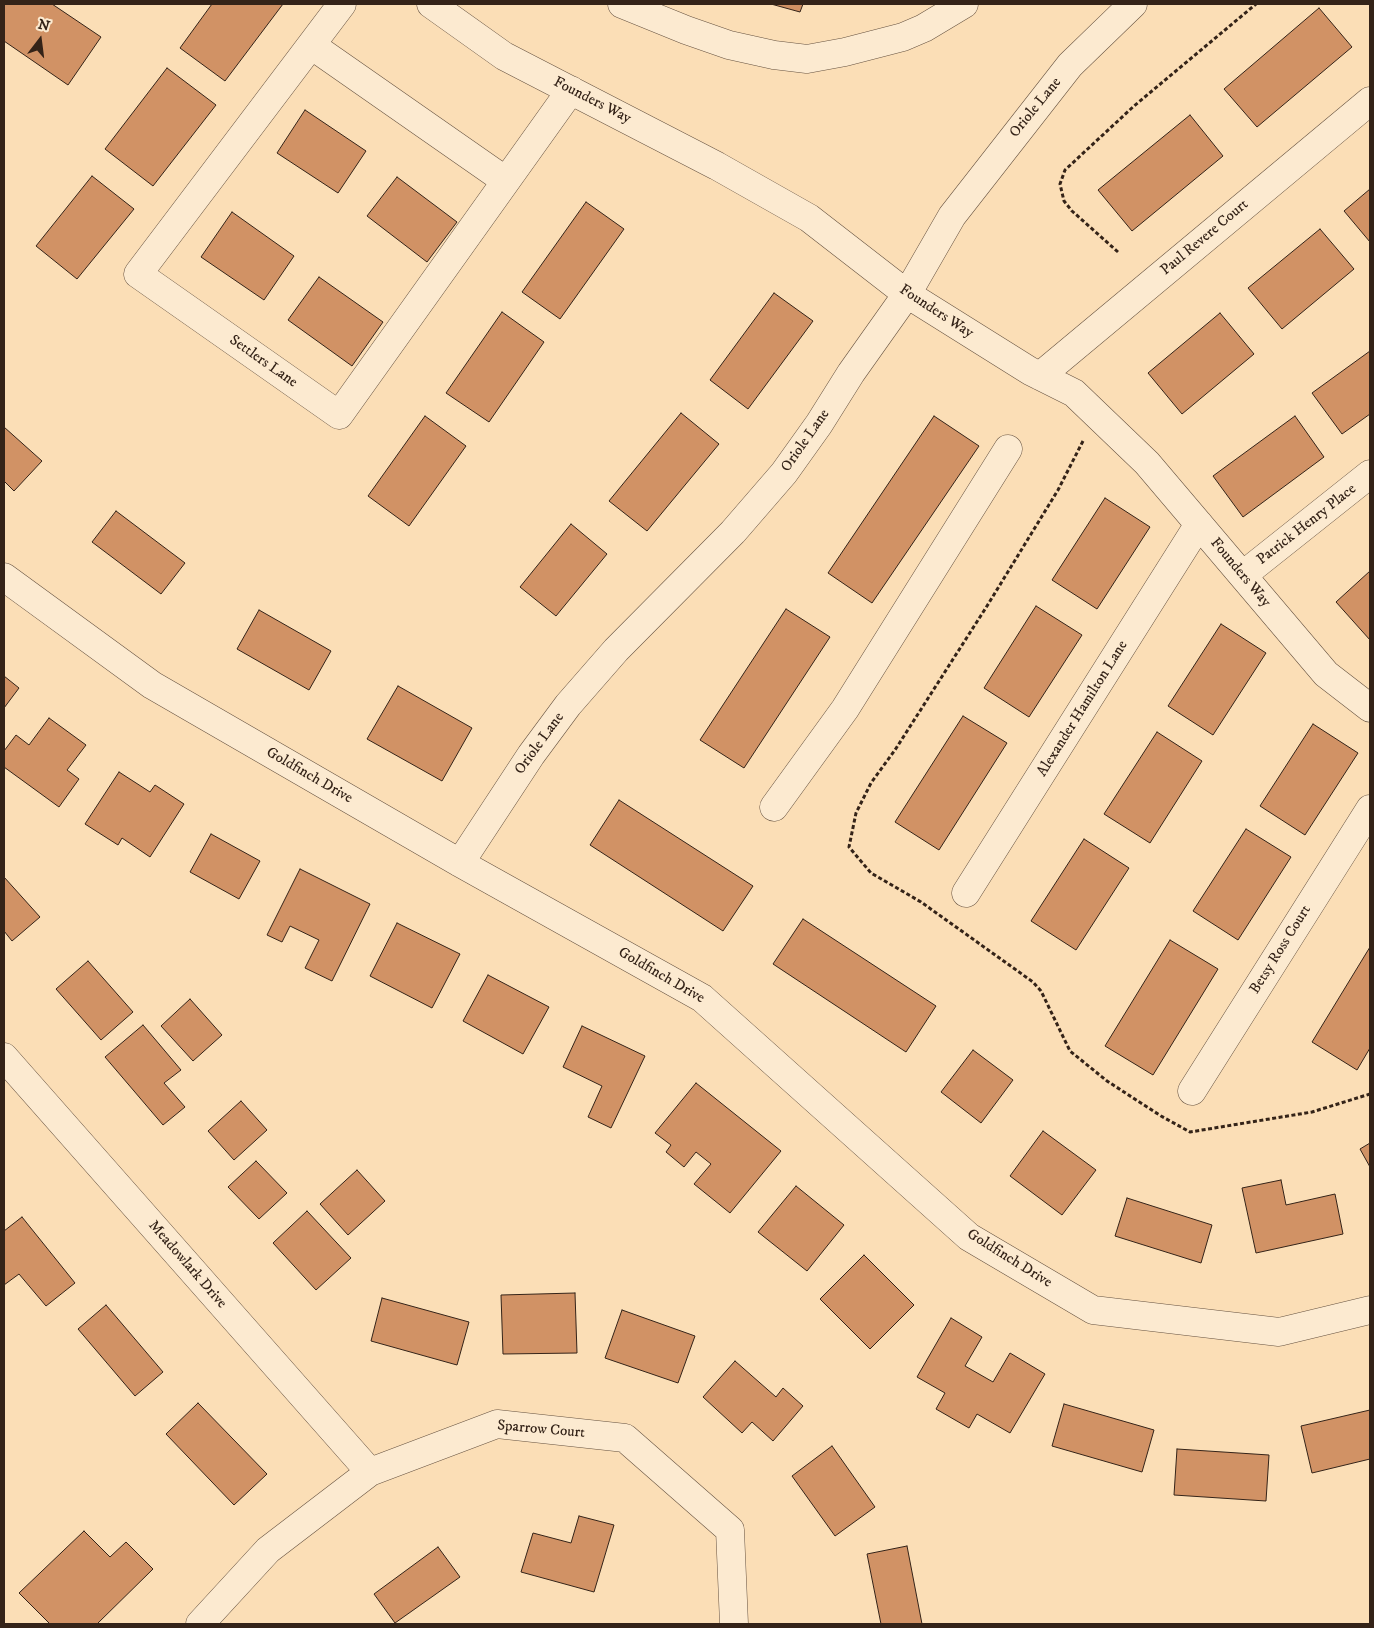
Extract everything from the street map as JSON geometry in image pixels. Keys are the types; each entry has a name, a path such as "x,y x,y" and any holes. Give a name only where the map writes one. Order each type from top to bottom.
{"street":[{"name":"Settlers Lane","path":"342,4 138,274 339,415 571,90"},
{"name":"Founders Way","path":"431,4 504,56 716,166 809,218 907,294 1040,376 1074,393 1147,463 1326,674 1370,708"},
{"path":"622,4 729,45 774,55 807,59 845,52 903,37 924,28 964,4"},
{"name":"Oriole Lane","path":"460,863 531,755 568,705 616,650 729,537 784,473 907,294 952,216 1070,65 1134,4"},
{"path":"311,45 506,181"},
{"name":"Paul Revere Court","path":"1040,376 1370,101"},
{"path":"774,807 845,709 1008,449"},
{"name":"Patrick Henry Place","path":"1243,575 1370,474"},
{"name":"Alexander Hamilton Lane","path":"966,893 1199,524"},
{"name":"Goldfinch Drive","path":"4,577 152,685 460,863 702,998 969,1237 1093,1310 1279,1332 1370,1310"},
{"name":"Betsy Ross Court","path":"1192,1091 1370,809"},
{"name":"Meadowlark Drive","path":"4,1057 370,1472"},
{"name":"Sparrow Court","path":"200,1624 268,1550 370,1472 497,1424 625,1438 730,1530 734,1624"}],"path":[{"path":"1118,252 1072,211 1064,201 1060,184 1065,170 1134,106 1256,4"},
{"path":"1086,435 1058,490 997,589 895,750 871,783 856,813 849,848 871,873 921,902 1033,982 1041,991 1070,1051 1107,1081 1161,1116 1190,1132 1312,1112 1370,1094"}],"building":[{"path":"4,4 52,4 101,37 68,85 4,41"},
{"path":"212,4 283,4 225,81 180,48"},
{"path":"771,4 803,4 800,12"},
{"path":"1319,8 1352,47 1257,127 1224,89"},
{"path":"167,68 216,105 153,186 105,149"},
{"path":"305,110 366,151 338,193 277,153"},
{"path":"1190,115 1223,156 1132,231 1098,190"},
{"path":"92,176 134,209 77,279 36,246"},
{"path":"397,177 457,222 427,262 367,216"},
{"path":"1370,189 1370,242 1344,211"},
{"path":"586,202 624,229 560,319 522,292"},
{"path":"232,212 294,256 264,300 201,257"},
{"path":"1320,229 1354,269 1282,329 1248,288"},
{"path":"319,277 383,322 352,366 288,320"},
{"path":"774,293 813,321 748,409 710,380"},
{"path":"502,312 544,342 489,422 446,393"},
{"path":"1220,313 1254,354 1182,414 1148,373"},
{"path":"1370,351 1370,414 1342,434 1312,393"},
{"path":"681,413 719,444 647,531 609,501"},
{"path":"425,416 466,446 409,526 368,496"},
{"path":"934,416 979,446 872,603 828,573"},
{"path":"1295,416 1324,457 1243,517 1213,476"},
{"path":"4,427 42,461 14,491 4,481"},
{"path":"1105,498 1150,527 1097,609 1052,580"},
{"path":"116,511 185,563 161,594 92,542"},
{"path":"571,524 607,554 556,616 520,587"},
{"path":"1370,571 1370,640 1336,602"},
{"path":"1036,606 1082,635 1029,717 984,688"},
{"path":"786,609 830,637 744,768 700,740"},
{"path":"259,610 331,651 309,690 237,649"},
{"path":"1221,624 1266,653 1213,735 1168,706"},
{"path":"4,676 19,688 4,708"},
{"path":"398,686 472,728 442,781 367,739"},
{"path":"963,716 1007,743 939,850 895,822"},
{"path":"49,718 86,745 67,770 79,779 59,807 4,767 4,751 16,735 29,745"},
{"path":"1313,724 1358,753 1305,835 1260,806"},
{"path":"1157,732 1202,761 1150,843 1104,814"},
{"path":"119,772 150,792 155,785 184,804 150,857 122,838 118,845 85,824"},
{"path":"619,800 753,886 723,931 590,845"},
{"path":"1246,829 1291,857 1238,940 1193,911"},
{"path":"211,834 260,861 239,899 190,872"},
{"path":"1084,839 1129,868 1076,950 1031,921"},
{"path":"300,869 370,904 332,981 305,968 319,940 290,926 282,942 267,935"},
{"path":"4,877 40,917 12,941 4,931"},
{"path":"803,919 936,1006 906,1052 773,964"},
{"path":"397,923 460,954 432,1008 370,976"},
{"path":"1170,940 1218,969 1153,1075 1105,1046"},
{"path":"1370,947 1370,1048 1357,1070 1312,1042"},
{"path":"88,961 133,1012 101,1040 56,989"},
{"path":"488,975 549,1007 523,1054 463,1021"},
{"path":"190,999 222,1035 193,1061 161,1026"},
{"path":"143,1025 181,1070 164,1083 185,1107 163,1125 105,1057"},
{"path":"582,1026 645,1056 611,1128 588,1117 602,1086 563,1067"},
{"path":"973,1050 1013,1080 981,1123 941,1092"},
{"path":"696,1083 781,1151 730,1213 694,1184 711,1164 696,1152 684,1167 666,1152 671,1145 655,1133"},
{"path":"241,1101 267,1130 234,1160 208,1131"},
{"path":"1043,1131 1096,1170 1062,1215 1010,1176"},
{"path":"1370,1143 1370,1167 1360,1149"},
{"path":"256,1161 287,1193 259,1219 228,1187"},
{"path":"357,1170 385,1201 348,1235 320,1204"},
{"path":"1281,1180 1286,1205 1335,1194 1343,1234 1256,1253 1242,1188"},
{"path":"796,1186 844,1225 807,1271 758,1232"},
{"path":"1127,1198 1212,1225 1201,1263 1115,1236"},
{"path":"307,1211 351,1258 316,1290 273,1243"},
{"path":"22,1217 75,1283 46,1306 19,1274 4,1285 4,1231"},
{"path":"864,1255 914,1305 870,1349 820,1299"},
{"path":"575,1293 577,1353 503,1354 501,1295"},
{"path":"382,1298 469,1322 457,1365 371,1341"},
{"path":"106,1305 163,1372 135,1396 78,1329"},
{"path":"622,1310 695,1336 678,1383 605,1358"},
{"path":"951,1318 982,1337 965,1366 993,1382 1010,1353 1045,1374 1010,1433 977,1414 969,1428 936,1409 945,1393 917,1377"},
{"path":"735,1361 776,1397 783,1388 803,1406 773,1441 752,1422 742,1433 703,1397"},
{"path":"198,1403 267,1474 234,1505 166,1434"},
{"path":"1064,1404 1154,1430 1142,1472 1052,1446"},
{"path":"1370,1410 1370,1459 1312,1473 1301,1426"},
{"path":"832,1446 875,1507 835,1536 792,1476"},
{"path":"1177,1449 1269,1455 1266,1501 1174,1495"},
{"path":"579,1516 614,1525 594,1592 521,1572 533,1533 571,1543"},
{"path":"84,1531 110,1557 126,1542 153,1569 97,1624 50,1624 19,1593"},
{"path":"907,1546 922,1624 881,1624 867,1554"},
{"path":"438,1547 460,1577 395,1623 374,1594"}]}
